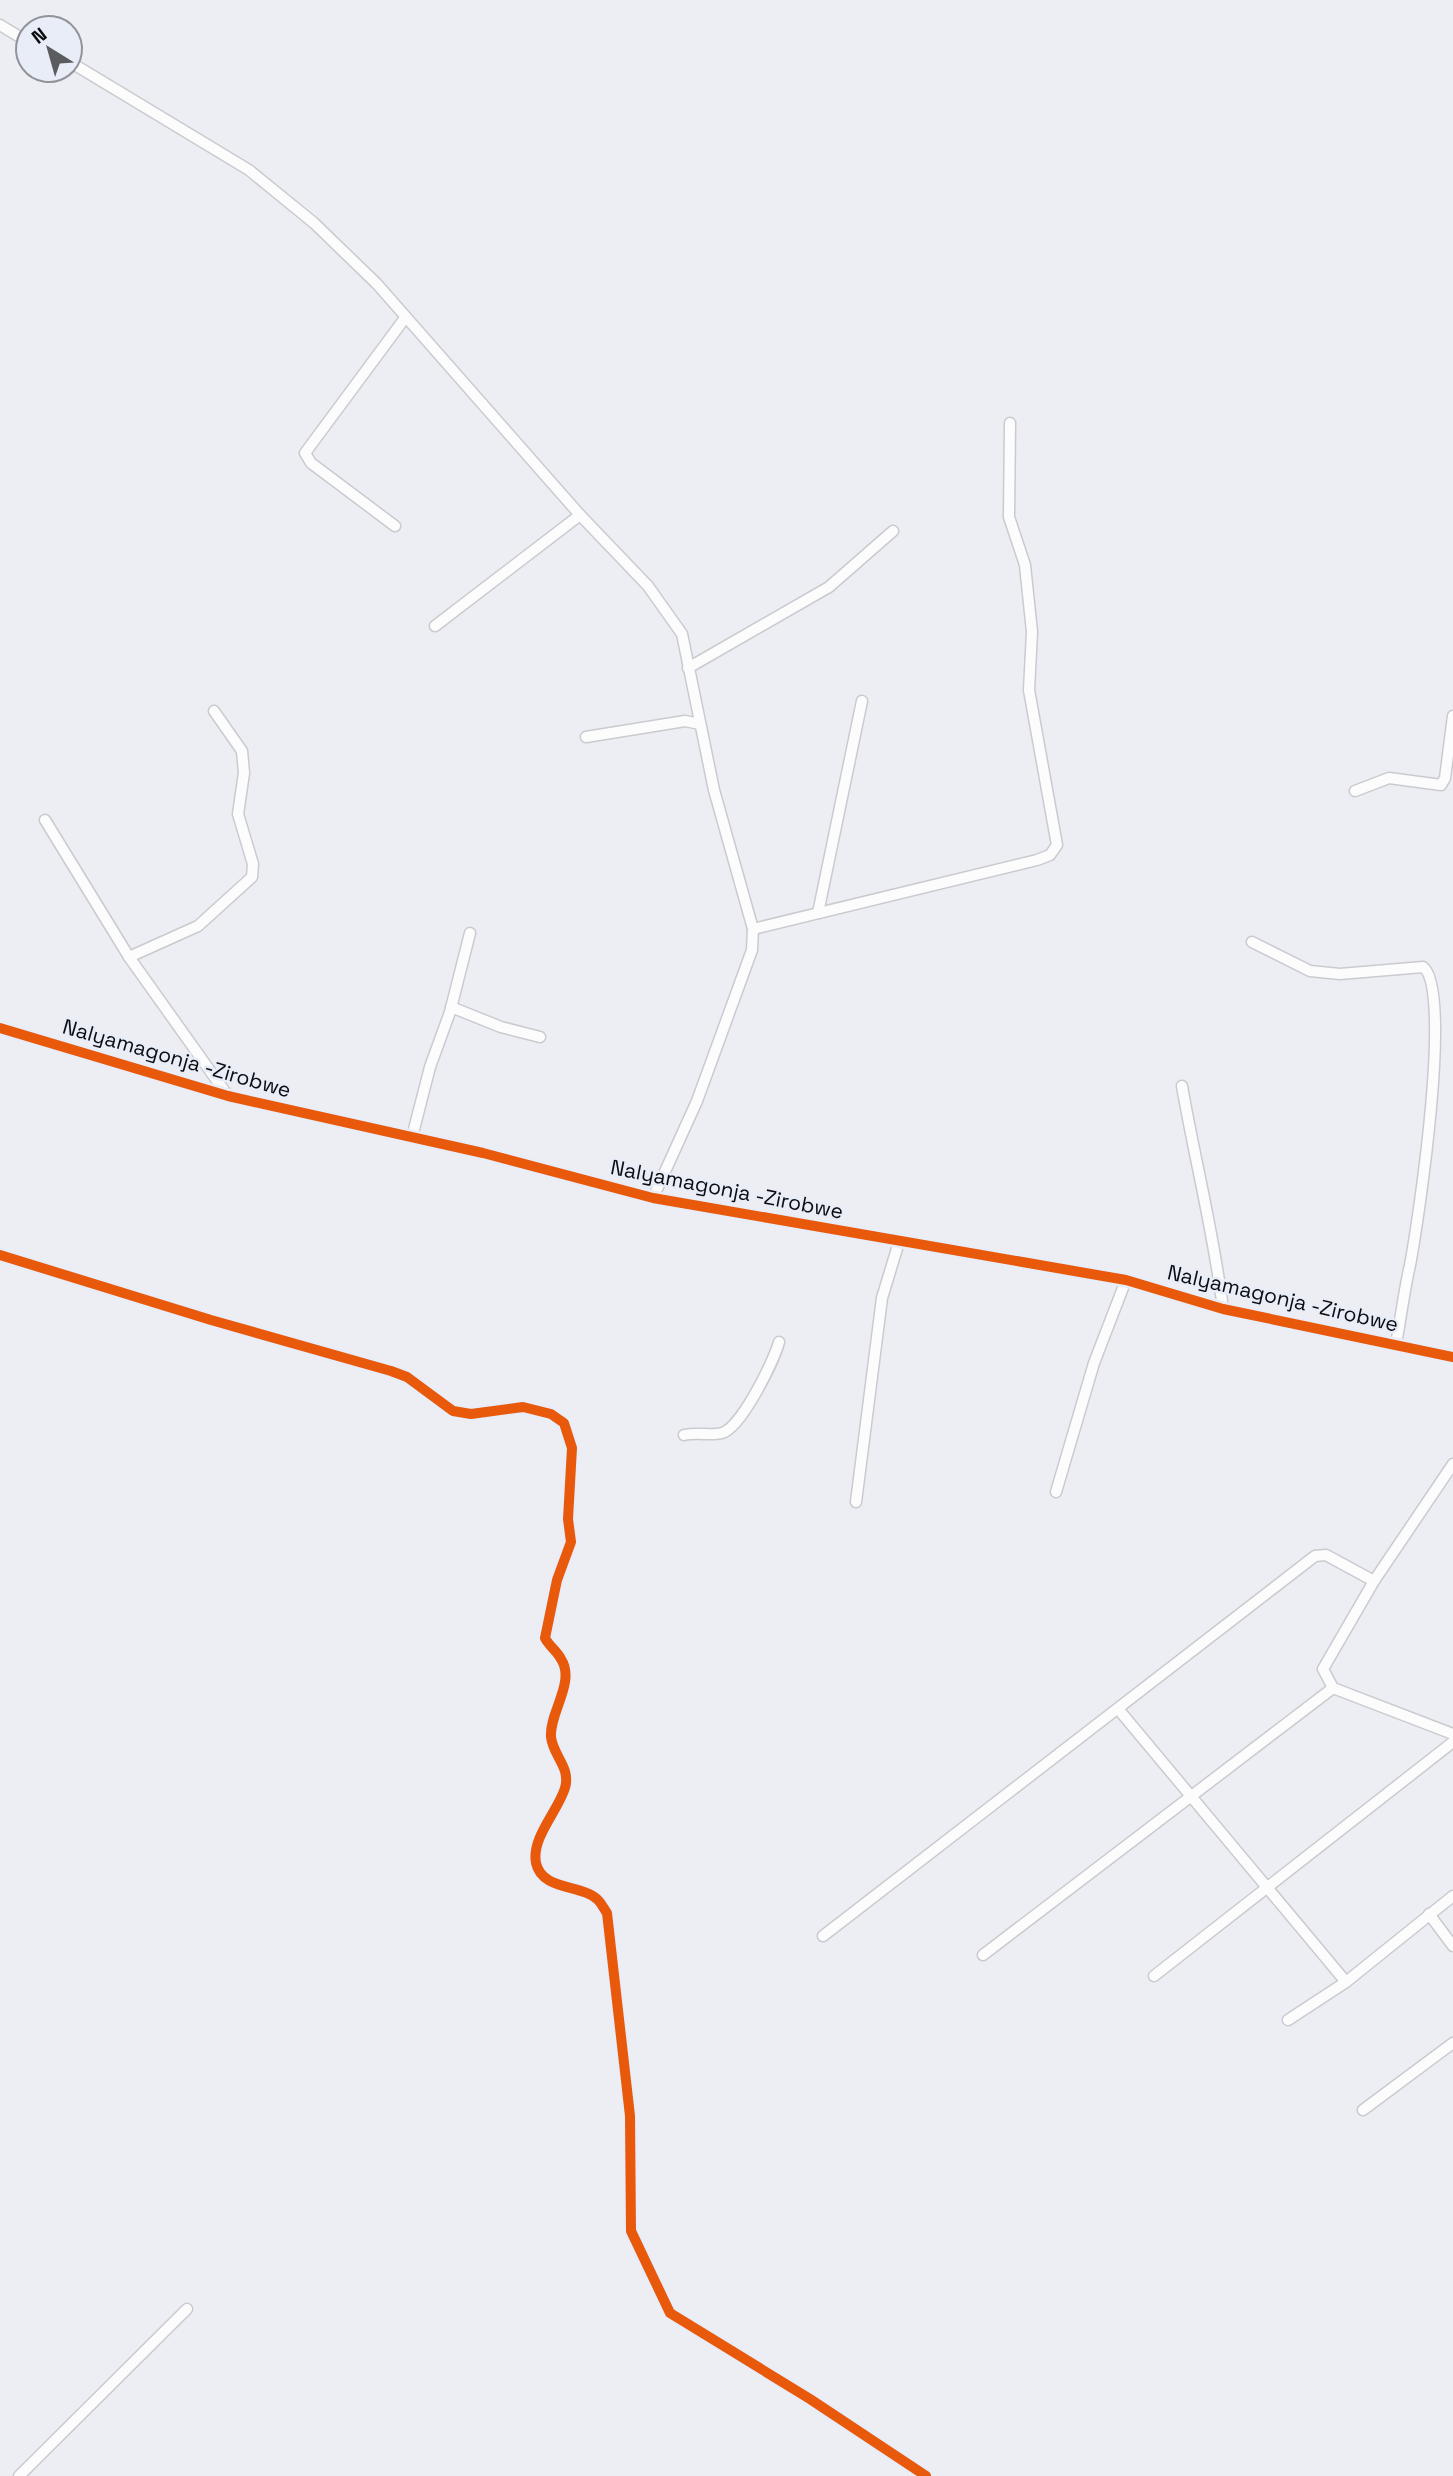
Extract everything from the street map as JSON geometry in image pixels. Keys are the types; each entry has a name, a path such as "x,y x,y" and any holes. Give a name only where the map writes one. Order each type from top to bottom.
{"street":[{"path":"84,70 249,170 314,223 377,284 580,515 648,586 682,634 714,790 753,929 752,950 697,1101 653,1198"},
{"path":"395,526 311,463 305,453 405,318"},
{"path":"753,929 1037,860 1050,855 1057,845 1029,690 1032,632 1025,565 1009,517 1010,422"},
{"path":"435,626 580,515"},
{"path":"688,668 829,587 893,531"},
{"path":"818,913 862,701"},
{"path":"129,957 198,926 252,877 253,864 238,814 244,773 242,751 214,711"},
{"path":"1355,791 1389,778 1441,785 1451,755 1453,716"},
{"path":"586,737 685,721 700,724"},
{"path":"45,820 129,957 228,1096"},
{"path":"412,1137 470,933"},
{"path":"1252,942 1310,971 1339,974 1423,967 1432,970 1437,978 1443,1008 1441,1110 1396,1344"},
{"path":"451,1007 501,1027 540,1037"},
{"name":"Nalyamagonja -Zirobwe","path":"0,1028 228,1096 412,1137 653,1198 1126,1280 1223,1309 1453,1357"},
{"path":"1182,1086 1216,1257 1223,1309"},
{"path":"856,1502 881,1298 899,1242"},
{"path":"0,1255 211,1321 391,1371 407,1377 453,1411 471,1414 523,1407 551,1414 564,1423 572,1448 569,1520 571,1542 557,1580 545,1638 562,1660 564,1670 562,1695 551,1736 566,1772 565,1787 537,1848 536,1864 543,1875 556,1885 597,1899 607,1913 630,2116 631,2231 670,2313 810,2399 926,2476"},
{"path":"1056,1492 1094,1363 1126,1280"},
{"path":"684,1435 696,1432 721,1434 733,1426 745,1411 779,1342"},
{"path":"1453,1464 1374,1581 1326,1662 1325,1677 1334,1688 1453,1734"},
{"path":"823,1936 1315,1556 1326,1555 1374,1581"},
{"path":"984,1955 1334,1688"},
{"path":"1119,1710 1346,1982"},
{"path":"1154,1976 1453,1742"},
{"path":"1288,2020 1346,1982 1453,1896"},
{"path":"1429,1914 1453,1946"},
{"path":"1363,2110 1453,2043"},
{"path":"19,2476 187,2309"}],"cycle path":[{"path":"0,1028 228,1096 483,1153 653,1198 1126,1280 1223,1309 1453,1357"},
{"path":"0,1255 211,1320 391,1371 407,1377 453,1411 471,1414 523,1407 551,1414 564,1423 572,1448 568,1519 571,1542 557,1580 545,1638 565,1668 564,1687 551,1728 551,1737 564,1768 566,1781 562,1797 537,1844 536,1863 546,1878 591,1895 607,1913 630,2116 631,2231 670,2313 810,2399 926,2476"}]}
